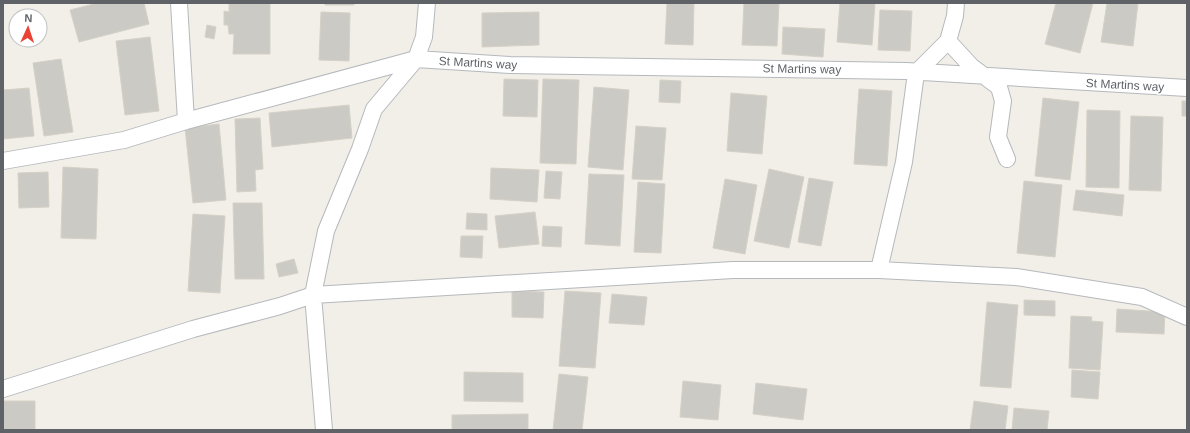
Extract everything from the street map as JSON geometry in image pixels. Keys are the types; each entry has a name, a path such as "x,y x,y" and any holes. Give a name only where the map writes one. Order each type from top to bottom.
{"street":[{"path":"178,3 186,121"},
{"path":"324,430 313,294 326,231 360,149 374,110 416,59 424,37 427,3"},
{"path":"879,270 904,162 916,72 948,41 956,16 956,3"},
{"path":"948,41 972,67 999,87 1003,101 998,137 1006,159"},
{"name":"St Martins way","path":"3,161 124,140 186,121 416,59 510,65 890,70 1187,88"},
{"path":"3,389 178,333 280,306 313,294 733,270 879,270 1016,276 1142,297 1187,317"}],"building":[{"path":"98,3 144,3 149,24 79,42 70,10"},
{"path":"229,3 270,3 270,54 233,54 234,34 229,34 228,25 224,25 224,11 229,12"},
{"path":"325,3 354,3 354,5 325,5"},
{"path":"667,3 694,3 693,45 665,44"},
{"path":"744,3 779,3 777,46 742,45"},
{"path":"840,3 875,3 872,45 837,42"},
{"path":"1056,3 1093,3 1080,53 1045,44"},
{"path":"1107,3 1138,3 1133,46 1101,42"},
{"path":"880,10 912,11 910,51 878,50"},
{"path":"321,12 350,13 349,61 319,60"},
{"path":"539,12 539,45 482,47 482,13"},
{"path":"207,25 216,27 214,39 205,37"},
{"path":"783,27 825,29 823,57 782,54"},
{"path":"150,37 159,111 125,115 116,41"},
{"path":"61,59 73,132 44,136 33,63"},
{"path":"504,79 538,80 537,117 503,116"},
{"path":"543,79 579,80 576,164 540,163"},
{"path":"660,80 681,81 680,103 659,102"},
{"path":"594,87 629,90 623,170 588,167"},
{"path":"29,88 34,136 3,139 3,90"},
{"path":"859,89 892,91 887,166 854,164"},
{"path":"731,93 767,96 762,154 727,151"},
{"path":"1043,98 1079,102 1070,180 1035,176"},
{"path":"1182,101 1187,101 1187,116 1182,116"},
{"path":"349,105 352,138 272,147 269,113"},
{"path":"1087,110 1120,111 1119,188 1086,187"},
{"path":"1131,116 1163,117 1161,191 1129,190"},
{"path":"260,118 263,169 255,170 256,191 237,192 235,119"},
{"path":"219,124 226,200 193,203 185,128"},
{"path":"636,126 666,128 662,180 632,179"},
{"path":"63,167 98,169 96,239 61,238"},
{"path":"491,168 539,170 537,202 490,199"},
{"path":"769,169 804,177 789,248 754,241"},
{"path":"546,171 562,172 560,199 544,198"},
{"path":"48,172 49,207 19,208 18,173"},
{"path":"589,174 624,175 620,246 585,244"},
{"path":"809,178 833,182 821,246 798,242"},
{"path":"725,179 757,185 745,254 713,248"},
{"path":"1024,181 1062,185 1055,257 1017,253"},
{"path":"638,182 665,184 661,253 634,252"},
{"path":"1076,190 1124,195 1122,216 1073,210"},
{"path":"233,203 262,203 264,279 235,279"},
{"path":"535,212 539,244 499,248 495,216"},
{"path":"467,213 487,214 487,230 466,229"},
{"path":"193,214 225,216 220,293 188,291"},
{"path":"543,226 562,227 561,247 542,246"},
{"path":"461,236 483,236 482,258 460,257"},
{"path":"294,259 298,273 279,277 276,264"},
{"path":"512,291 544,292 543,318 512,317"},
{"path":"565,291 601,293 595,368 559,366"},
{"path":"612,294 647,297 644,325 609,323"},
{"path":"1024,300 1055,301 1055,316 1024,315"},
{"path":"987,302 1018,305 1011,388 980,386"},
{"path":"1117,309 1165,312 1164,334 1116,332"},
{"path":"1071,316 1092,317 1091,321 1103,322 1100,370 1069,368"},
{"path":"1072,370 1100,372 1098,399 1071,397"},
{"path":"464,372 523,373 523,402 464,401"},
{"path":"559,374 588,377 582,430 553,430"},
{"path":"683,381 721,385 718,420 680,417"},
{"path":"756,383 807,389 803,420 753,414"},
{"path":"3,401 35,401 35,430 3,430"},
{"path":"974,401 1008,406 1005,430 970,430"},
{"path":"1014,408 1049,411 1047,430 1012,430"},
{"path":"528,414 528,430 452,430 452,415"}]}
